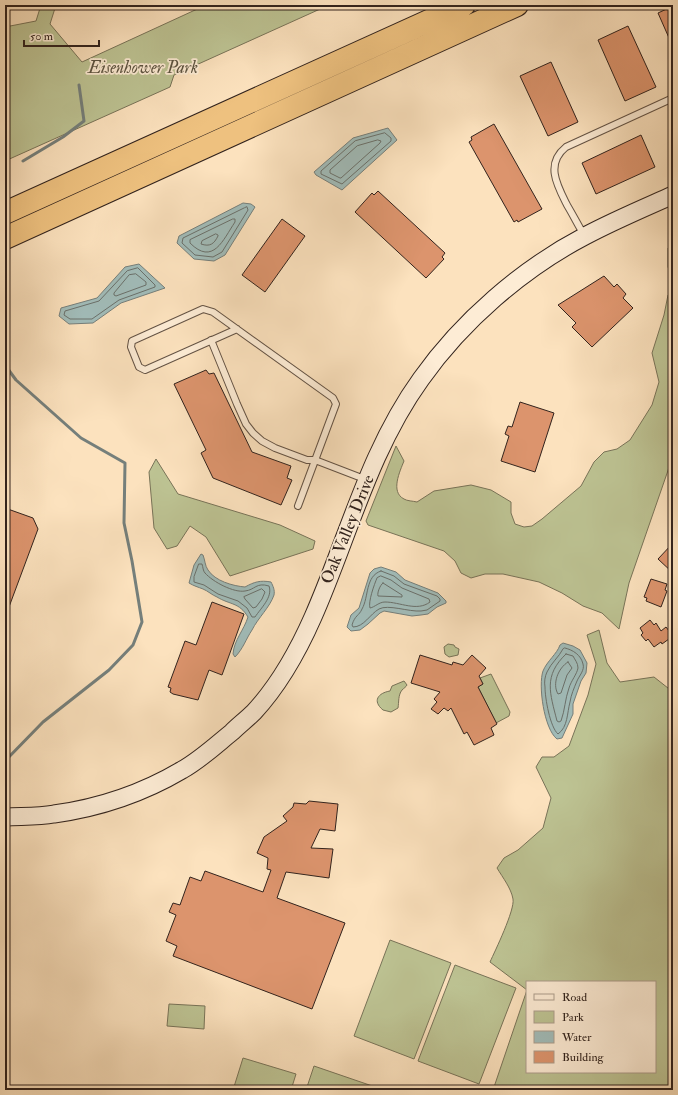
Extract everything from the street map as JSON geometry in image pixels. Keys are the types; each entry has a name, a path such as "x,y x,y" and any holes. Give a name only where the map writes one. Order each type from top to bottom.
{"highway":[{"path":"5,213 464,5"},
{"path":"5,238 518,5"}],"street":[{"name":"Oak Valley Drive","path":"5,817 52,815 88,808 113,801 141,790 186,767 217,745 253,713 291,662 313,617 367,480 385,439 400,410 421,378 454,337 486,306 521,277 553,254 584,236 673,195"}],"lane":[{"path":"584,236 558,188 555,178 554,168 561,151 566,147 673,98"},
{"path":"237,329 145,370 139,367 131,347 132,341 203,309 213,312 237,329 333,398 336,404 298,506"},
{"path":"211,340 246,424 253,433 262,441 275,448 307,460 315,460 367,480"}],"green space":[{"name":"Eisenhower Park","path":"41,5 56,5 50,24 82,62 206,5 329,5 174,75 170,87 5,161 5,27 36,21"},
{"path":"673,243 673,278 668,267 668,248"},
{"path":"673,290 673,456 629,583 619,629 602,613 583,606 562,593 539,582 503,574 485,574 471,578 461,573 455,561 444,551 368,525 366,521 396,446 404,461 397,481 397,487 400,496 405,500 417,502 434,491 471,485 491,490 511,502 511,513 515,524 524,527 532,526 542,519 581,486 594,462 604,452 617,449 630,440 652,405 659,382 652,353 664,315 668,295"},
{"path":"156,459 178,494 280,525 315,541 313,549 230,576 206,537 190,526 177,546 167,549 154,528 149,472"},
{"path":"599,630 607,663 620,682 654,677 673,692 673,1090 493,1090 526,993 526,1073 656,1073 656,981 526,981 526,989 490,962 504,930 513,904 510,891 497,868 504,858 518,850 543,828 551,798 536,767 542,757 554,757 569,746 588,695 596,664 587,635"},
{"path":"448,644 454,645 459,649 458,655 449,657 445,654 444,647"},
{"path":"491,674 510,712 509,716 496,723 478,687 483,684 480,678"},
{"path":"404,681 407,685 400,694 398,708 391,712 383,710 378,704 378,698 382,694 390,691 392,686"},
{"path":"390,940 451,963 414,1059 354,1036"},
{"path":"455,965 516,988 479,1084 418,1061"},
{"path":"169,1004 205,1006 204,1029 167,1026"},
{"path":"243,1058 296,1074 291,1090 233,1090"},
{"path":"314,1066 384,1090 306,1090"}],"water":[{"path":"388,128 397,140 342,190 316,175 314,172 353,138"},
{"path":"243,203 251,204 255,207 225,255 214,261 194,259 177,243 179,236"},
{"path":"139,264 165,288 121,303 93,323 69,324 59,316 61,308 97,298 125,267"},
{"path":"201,554 203,555 208,570 220,580 245,587 257,582 271,582 274,588 274,595 270,604 235,657 233,654 235,644 248,617 238,606 222,600 189,583 194,565"},
{"path":"381,567 396,572 405,580 438,593 446,601 446,603 437,607 428,614 421,615 412,616 384,611 360,630 351,631 347,627 351,615 359,608 370,573 374,569"},
{"path":"563,643 580,650 587,663 586,673 581,681 573,704 573,714 562,738 557,739 552,734 546,717 543,706 541,686 545,667"}],"building":[{"path":"673,6 673,47 658,13"},
{"path":"628,26 656,87 625,101 598,40"},
{"path":"551,62 578,122 548,136 520,76"},
{"path":"494,124 542,209 518,222 517,220 514,222 469,142 472,140 471,137"},
{"path":"641,135 655,167 596,194 582,163"},
{"path":"378,191 445,253 442,257 444,259 426,278 355,212 372,193 374,195"},
{"path":"282,219 305,236 265,292 242,275"},
{"path":"604,276 614,287 617,284 626,294 623,298 633,308 592,347 572,327 576,323 558,305"},
{"path":"206,370 209,374 214,373 252,452 291,466 287,478 292,480 281,505 213,478 201,453 206,450 174,384"},
{"path":"520,402 554,413 535,472 501,461 509,436 505,434 508,426 512,427"},
{"path":"5,508 33,518 38,529 6,615"},
{"path":"673,543 673,573 658,559"},
{"path":"651,579 667,584 665,590 667,591 661,607 646,601 647,598 644,597"},
{"path":"212,602 244,614 222,675 209,670 198,700 173,694 170,692 171,688 168,687 185,641 196,645"},
{"path":"650,620 654,625 656,623 661,631 666,627 673,636 662,644 661,642 654,647 648,639 646,641 641,635 643,633 640,628"},
{"path":"420,655 452,665 453,662 463,665 472,655 486,668 479,676 483,684 478,687 497,724 491,728 494,735 474,745 467,732 464,734 451,708 448,711 444,708 438,714 431,709 437,702 434,699 440,692 411,683"},
{"path":"309,801 338,804 335,831 320,829 311,848 333,849 329,878 286,872 277,898 345,923 312,1009 173,956 177,946 166,941 176,915 169,912 173,903 180,905 190,877 201,881 205,871 263,892 271,870 267,869 268,858 257,853 264,837 287,821 283,816 293,807 294,803 306,804"}],"waterway":[{"path":"23,161 63,137 84,121 79,85"},
{"path":"5,289 6,279"},
{"path":"5,365 16,380 81,438 125,463 124,523 142,622 133,645 109,670 43,722 5,761"}]}
